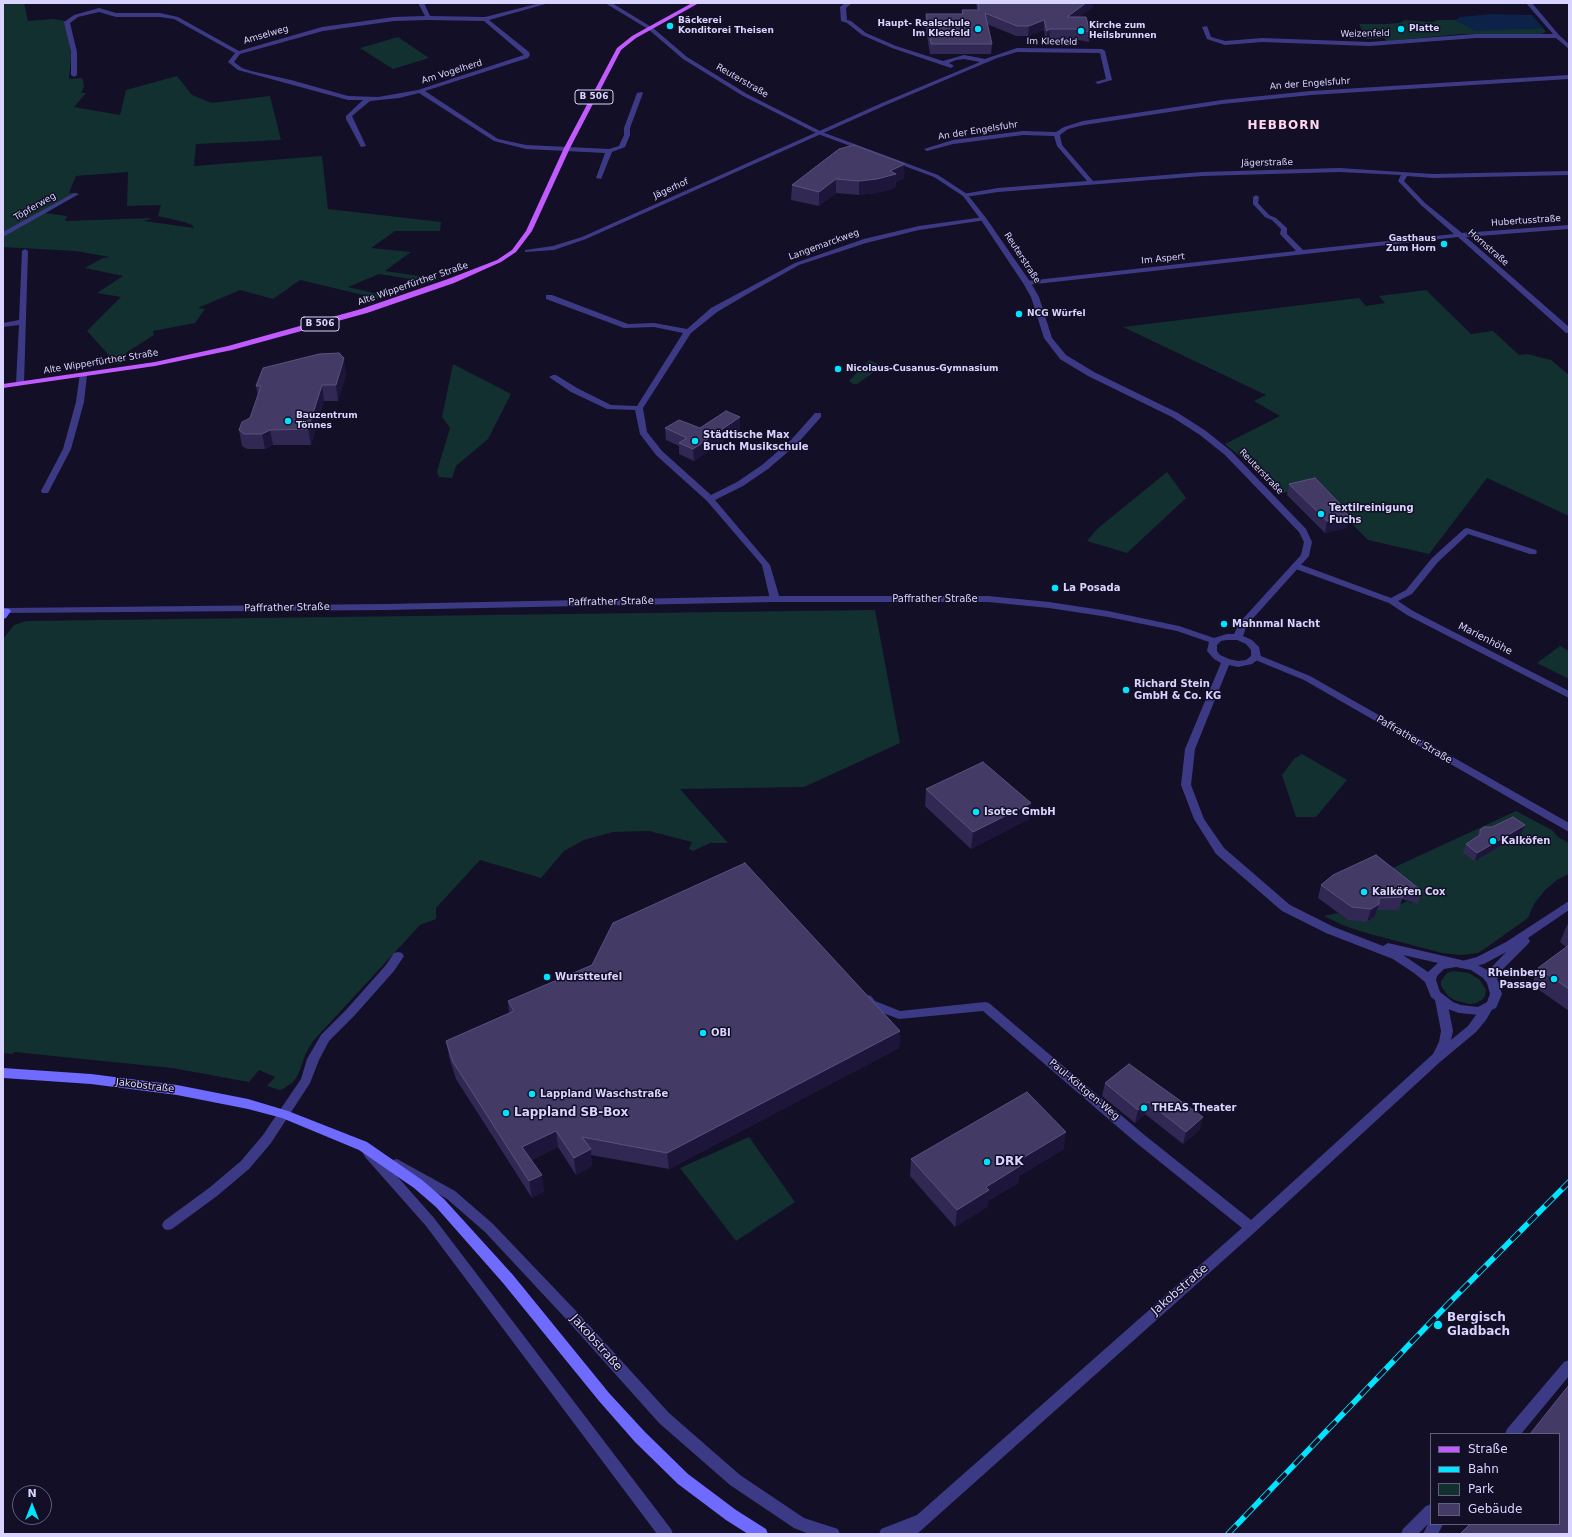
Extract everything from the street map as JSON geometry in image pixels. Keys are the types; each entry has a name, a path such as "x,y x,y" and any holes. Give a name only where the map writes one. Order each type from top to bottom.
{"main road":[{"name":"Alte Wipperfürther Straße","path":"3,386 155,364 229,348 285,334 364,311 451,281 487,266 514,251 529,230 566,148 619,49 628,40 696,3"},
{"name":"Jakobstraße","path":"3,1073 91,1080 177,1090 248,1104 284,1114 363,1146"},
{"path":"363,1146 418,1184 440,1203 508,1279 604,1397 640,1438 683,1479 731,1515 761,1534"}],"street":[{"path":"93,3 99,10"},
{"path":"421,3 428,18"},
{"path":"485,19 546,3"},
{"name":"Reuterstraße","path":"608,3 650,28 684,58 745,95 820,133 936,176 966,195 1027,283 1035,297 1048,338 1063,357 1091,374 1175,415 1203,433 1228,454 1303,530 1308,542 1305,556 1243,624 1238,637"},
{"path":"849,3 843,7 844,21 849,22 864,34 894,47 964,70"},
{"path":"1529,3 1557,36 1569,47"},
{"path":"74,75 74,52 67,22 76,16 99,10 116,15 160,15 176,18 238,53"},
{"name":"Amselweg","path":"420,91 399,96 368,99 336,95 289,81 249,72 240,69 232,62 238,53 322,29 379,21 428,18 485,19"},
{"name":"Am Vogelherd","path":"420,91 523,59 528,55 485,19"},
{"name":"Weizenfeld","path":"1205,27 1210,38 1225,42 1262,40 1370,44 1476,36 1557,36"},
{"name":"Im Kleefeld","path":"820,133 995,57 1018,50 1102,51 1109,80 1098,82"},
{"path":"944,64 954,59 964,57 986,61"},
{"name":"An der Engelsfuhr","path":"927,149 953,142 1023,133 1057,134 1066,128 1083,123 1222,102 1311,93 1569,77"},
{"name":"Am Vogelherd","path":"420,91 496,140 526,147 609,151"},
{"path":"599,178 609,151 622,146 640,94"},
{"path":"363,146 349,119 349,116 368,99"},
{"name":"Jägerhof","path":"527,251 549,249 567,244 820,133"},
{"path":"1057,134 1059,145 1091,182"},
{"name":"Jägerstraße","path":"966,195 998,190 1202,174 1339,170 1433,176 1569,173"},
{"name":"Hornstraße","path":"1404,175 1401,182 1423,204 1569,331"},
{"name":"Töpferweg","path":"3,235 76,194"},
{"path":"1256,197 1254,203 1267,216 1274,219 1285,229 1283,234 1301,252"},
{"name":"Langemarckweg","path":"639,408 688,332 714,310 748,290 797,264 871,240 919,228 984,219"},
{"name":"Hubertusstraße","path":"1460,235 1569,227"},
{"name":"Im Aspert","path":"1027,283 1460,235"},
{"path":"20,383 25,251"},
{"path":"549,297 628,326 654,325 688,332"},
{"path":"3,325 22,322"},
{"path":"45,491 67,449 80,402 83,375"},
{"path":"553,377 574,390 610,407 639,408 643,432 659,454 710,499 766,564 775,599"},
{"path":"710,499 740,484 765,468 794,442 818,415"},
{"path":"1392,601 1409,592 1435,560 1467,531 1533,552"},
{"name":"Marienhöhe","path":"1296,566 1392,601 1410,613 1569,695"},
{"name":"Paffrather Straße","path":"4,612 385,607 775,599 1002,600 1049,604 1108,614 1179,629 1215,641"},
{"path":"1238,637 1253,645 1256,649 1256,657 1244,664 1226,662 1214,654 1211,648 1215,641 1222,638 1238,637"},
{"name":"Paffrather Straße","path":"1256,657 1306,678 1568,826"},
{"path":"1226,662 1190,749 1186,785 1199,819 1220,851 1286,908 1350,938 1405,960 1430,980 1432,974 1441,966 1480,961 1504,949 1569,905"},
{"path":"1492,981 1494,971 1521,944 1532,930"},
{"path":"1350,938 1461,964 1481,971 1492,981"},
{"path":"168,1225 213,1192 245,1165 267,1139 306,1080 313,1059 325,1038 350,1013 390,968 398,956"},
{"name":"Jakobstraße","path":"1430,980 1435,994 1441,1000 1447,1032 1445,1042 1436,1059"},
{"name":"Jakobstraße","path":"906,1534 1251,1228 1436,1059 1472,1029 1487,1008 1495,1000 1496,994 1492,981"},
{"name":"Paul-Köttgen-Weg","path":"860,992 871,1004 899,1015 985,1006 1138,1137 1251,1228"},
{"path":"1441,1000 1449,1006 1469,1011 1487,1008"},
{"name":"Jakobstraße","path":"363,1146 430,1222 666,1534"},
{"name":"Jakobstraße","path":"363,1146 451,1195 489,1228 572,1316 664,1418 735,1480 799,1523 825,1533 833,1534"},
{"path":"1513,1433 1569,1366"},
{"path":"1408,1534 1430,1512"},
{"name":"Jakobstraße","path":"886,1534 922,1519"},
{"path":"1430,1534 1435,1525"}],"green space":[{"path":"3,3 24,3 28,21 53,19 66,21 71,56 69,79 81,78 83,80 84,87 81,93 86,93 74,107 120,115 126,90 177,76 192,95 212,103 270,96 281,140 196,144 194,166 322,156 328,209 441,222 440,231 395,231 371,248 411,252 385,271 439,279 430,282 379,274 348,287 387,296 380,299 300,280 273,299 240,290 198,308 205,309 195,323 153,331 154,335 127,352 122,363 117,364 87,331 121,297 97,293 123,276 85,268 103,258 110,257 75,251 3,247","holes":["128,172 127,206 161,205 158,216 184,222 192,225 194,228 144,221 152,218 65,221 67,216 46,213 79,193 69,193 76,176"]},
{"path":"1405,20 1432,22 1438,20 1455,20 1475,30 1543,28 1546,32 1541,34 1461,34 1387,41 1384,38 1367,39 1359,24 1400,23"},
{"path":"398,37 429,58 393,69 360,48"},
{"path":"1426,290 1471,334 1493,331 1519,355 1527,354 1551,360 1569,375 1569,516 1487,478 1429,554 1368,540 1314,486 1279,494 1258,471 1225,444 1280,416 1254,401 1266,395 1123,327 1359,298 1366,306 1385,303 1379,296"},
{"path":"869,360 878,364 880,368 857,384 853,384 849,381"},
{"path":"453,364 511,394 488,439 456,466 452,478 439,477 437,471 450,428 442,417"},
{"path":"1167,472 1186,498 1127,553 1087,541 1097,529"},
{"path":"875,610 900,743 804,787 680,789 728,843 710,843 693,851 689,849 692,842 649,831 613,832 584,840 564,851 541,878 480,860 436,908 436,919 420,925 313,1041 306,1053 298,1075 293,1082 283,1089 280,1090 267,1086 275,1077 259,1070 249,1082 172,1068 14,1052 13,1054 3,1053 3,639 14,625 26,621"},
{"path":"1560,646 1569,651 1569,679 1537,663"},
{"path":"1302,754 1347,780 1316,817 1296,817 1282,775 1294,759"},
{"path":"1516,811 1552,830 1558,837 1569,843 1569,874 1557,880 1545,890 1534,904 1528,918 1478,953 1461,955 1442,953 1363,932 1345,926 1324,916 1338,913 1348,920 1374,905 1390,906 1392,910 1399,910 1398,906 1407,901 1412,903 1412,898 1380,874"},
{"path":"1453,971 1469,973 1480,980 1486,990 1485,996 1482,1000 1469,1004 1454,1000 1448,996 1441,986 1441,981 1447,973"},
{"path":"749,1137 795,1202 736,1241 680,1168"}],"water":[{"path":"1491,14 1532,15 1543,28 1475,31 1455,20 1460,17"}],"building":[{"path":"978,3 1086,3 1067,17 1086,17 1090,32 1074,29 1050,29 1047,31 1044,20 1029,26 1017,26 985,13 992,44 931,44 926,14 963,14 962,10 979,10"},
{"path":"854,145 905,164 890,171 896,174 877,179 859,181 836,179 819,192 792,185 839,149"},
{"name":"Bauzentrum Tönnes","path":"339,353 344,358 336,385 322,385 308,429 270,430 262,434 244,434 239,430 242,422 250,418 261,386 256,386 263,368 319,354"},
{"path":"726,411 740,417 693,449 679,443 687,438 665,428 679,420 700,428"},
{"path":"1315,478 1344,508 1341,508 1349,516 1327,521 1289,484"},
{"path":"983,762 1031,803 973,832 926,789"},
{"path":"1513,817 1525,825 1477,853 1466,844 1480,835 1480,830 1484,827 1492,827"},
{"name":"Kalköfen Cox","path":"1376,855 1422,891 1398,884 1403,897 1379,898 1379,904 1371,909 1352,907 1321,885 1333,875"},
{"name":"OBI","path":"745,863 900,1031 667,1153 582,1137 591,1149 574,1158 556,1131 522,1147 542,1175 529,1181 453,1062 446,1041 514,1011 508,1001 592,965 613,923"},
{"path":"1569,945 1569,989 1538,968"},
{"path":"1129,1064 1203,1117 1186,1132 1148,1102 1138,1110 1105,1083"},
{"name":"DRK","path":"1027,1092 1066,1132 1016,1162 1020,1166 986,1187 989,1190 957,1210 911,1159"},
{"path":"1569,1385 1569,1534 1460,1534 1469,1525 1560,1525 1560,1433 1531,1433"}],"railway":[{"path":"1228,1534 1449,1303 1569,1182"}],"place":[{"name":"Bäckerei Konditorei Theisen","path":"670,26"},
{"name":"Haupt- Realschule Im Kleefeld","path":"978,29"},
{"name":"Platte","path":"1401,29"},
{"name":"Kirche zum Heilsbrunnen","path":"1081,31"},
{"name":"Gasthaus Zum Horn","path":"1444,244"},
{"name":"NCG Würfel","path":"1019,314"},
{"name":"Nicolaus-Cusanus-Gymnasium","path":"838,369"},
{"name":"Bauzentrum Tönnes","path":"288,421"},
{"name":"Städtische Max Bruch Musikschule","path":"695,441"},
{"name":"Textilreinigung Fuchs","path":"1321,514"},
{"name":"La Posada","path":"1055,588"},
{"name":"Mahnmal Nacht","path":"1224,624"},
{"name":"Richard Stein GmbH & Co. KG","path":"1126,690"},
{"name":"Isotec GmbH","path":"976,812"},
{"name":"Kalköfen","path":"1493,841"},
{"name":"Kalköfen Cox","path":"1364,892"},
{"name":"Wurstteufel","path":"547,977"},
{"name":"Rheinberg Passage","path":"1554,979"},
{"name":"OBI","path":"703,1033"},
{"name":"Lappland Waschstraße","path":"532,1094"},
{"name":"THEAS Theater","path":"1144,1108"},
{"name":"Lappland SB-Box","path":"506,1113"},
{"name":"DRK","path":"987,1162"},
{"name":"Bergisch Gladbach","path":"1438,1325"}],"district":[{"name":"HEBBORN","path":"1284,126"}]}
